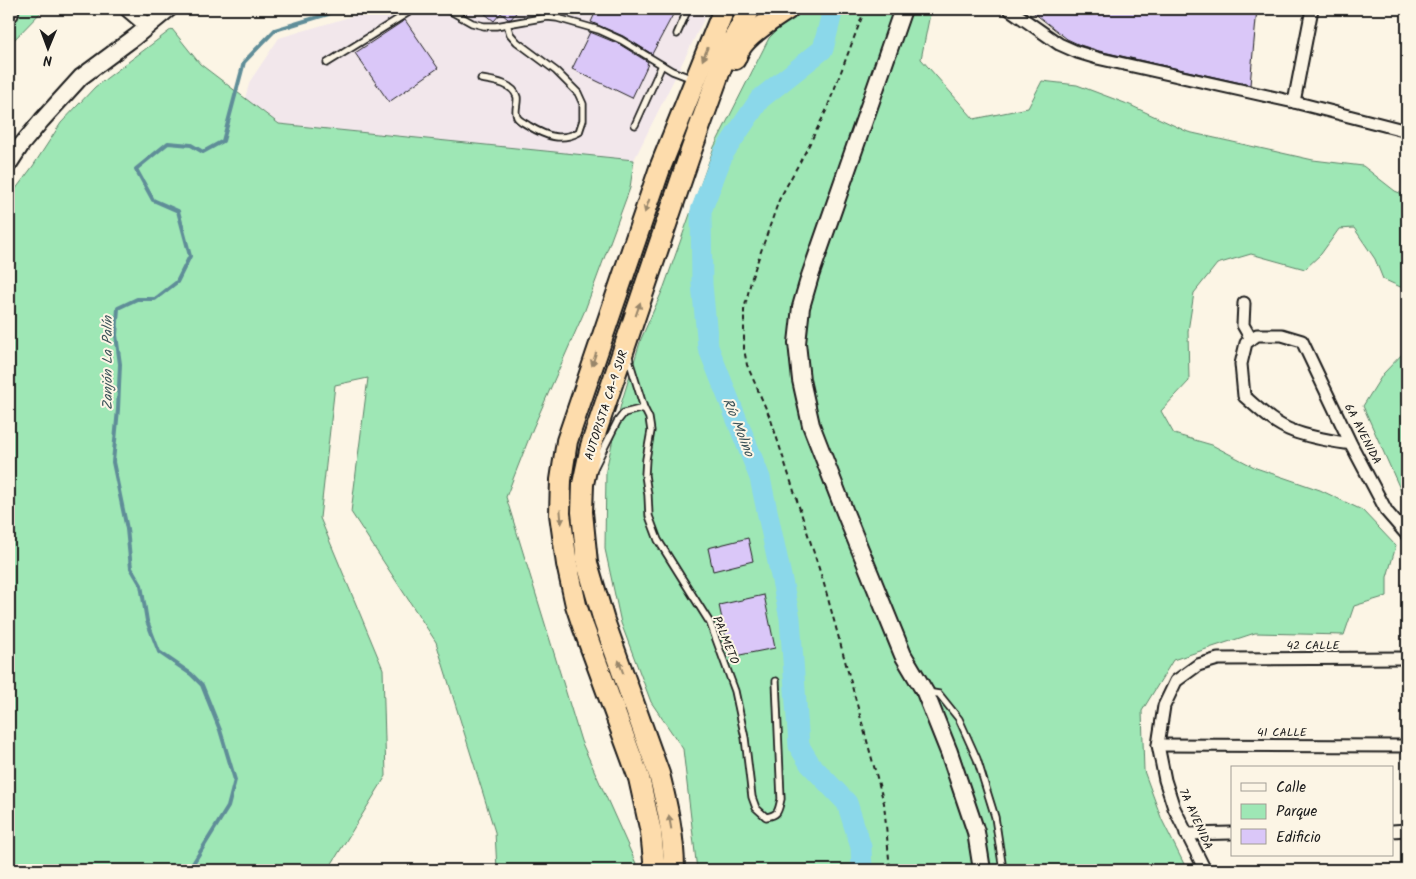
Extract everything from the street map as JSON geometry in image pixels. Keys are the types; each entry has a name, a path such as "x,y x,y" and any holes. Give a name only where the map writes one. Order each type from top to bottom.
{"highway":[{"name":"AUTOPISTA CA-9 SUR","path":"655,870 652,832 639,778 576,605 567,564 560,514 561,480 568,441 660,168 724,9"},
{"name":"AUTOPISTA CA-9 SUR","path":"674,870 671,831 659,774 604,621 587,564 582,512 583,484 591,446 691,151 727,51 750,9"},
{"path":"691,151 704,131 742,45 764,25 788,9"}],"main road":[{"path":"903,9 810,276 802,307 798,343 801,380 811,426 849,524 903,655 925,692 949,752 976,832 982,870"}],"street":[{"path":"9,17 14,9"},
{"path":"128,9 148,26"},
{"path":"9,164 36,126 81,77 169,9"},
{"path":"1010,9 1059,44 1077,52 1294,102 1407,132"},
{"path":"1294,102 1312,9"},
{"path":"1244,303 1243,325 1249,341 1241,364 1244,396 1264,414 1292,431 1351,444"},
{"name":"6A AVENIDA","path":"1249,341 1258,335 1282,335 1302,340 1351,444 1387,512 1407,535"},
{"name":"42 CALLE","path":"1218,659 1407,658"},
{"name":"7A AVENIDA","path":"1205,870 1174,808 1165,780 1158,745 1164,706 1176,681 1198,666 1218,659"},
{"name":"41 CALLE","path":"1158,745 1407,746"},
{"path":"1394,831 1407,830"},
{"path":"1186,834 1231,833"}],"lane":[{"path":"327,63 414,9"},
{"path":"447,9 472,23 484,26 548,17 599,30 621,40 672,71 695,80"},
{"path":"677,34 688,9"},
{"path":"481,79 497,82 510,88 516,96 517,116 542,134 557,137 570,136 579,132 583,120 583,104 578,94 556,71 517,42 510,34 506,24"},
{"path":"635,125 662,65"},
{"path":"583,484 597,463 617,422 624,413 644,408 630,363 628,338"},
{"name":"PALMETO","path":"644,408 649,418 651,431 646,459 649,516 658,540 710,623 735,691 745,738 752,797 756,808 766,817 773,816 778,812 781,799 776,681"},
{"path":"925,692 939,694 959,718 977,759 995,817 1004,870"}],"shaded area":[{"path":"376,9 709,9 634,160 279,124 245,98 250,81 279,38"}],"green space":[{"path":"19,9 44,9 9,45 9,25 18,16"},
{"path":"798,9 931,9 921,59 974,119 1028,108 1042,81 1077,85 1130,105 1188,132 1313,160 1363,166 1395,191 1407,196 1407,290 1383,279 1375,259 1354,228 1339,229 1321,254 1305,269 1251,254 1217,264 1194,293 1188,331 1189,381 1161,411 1174,434 1212,445 1256,468 1320,490 1362,510 1396,546 1387,577 1387,596 1354,606 1344,635 1255,633 1173,660 1142,711 1144,771 1162,820 1187,870 697,870 683,749 651,702 621,623 605,549 606,470 621,404 641,339 664,287 714,147 769,38"},
{"path":"172,29 200,64 279,124 634,160 630,188 585,310 533,428 506,497 581,741 638,868 637,870 497,870 495,832 436,642 351,512 368,378 335,385 320,518 383,669 386,776 328,870 9,870 9,198 61,123 95,87"},
{"path":"1407,349 1407,499 1401,491 1363,406 1383,374"}],"building":[{"path":"479,9 519,9 511,19 508,19 501,13 494,21"},
{"path":"597,9 676,9 652,54 623,36 591,22"},
{"path":"1029,9 1257,9 1250,85 1080,45 1067,39"},
{"path":"405,20 438,68 389,102 355,53"},
{"path":"590,32 619,44 648,62 632,98 572,69"},
{"path":"748,538 753,561 713,571 708,548"},
{"path":"764,595 775,648 730,657 719,605"}],"waterway":[{"name":"Zanjón La Palín","path":"189,870 228,807 235,780 220,730 202,685 191,674 159,652 147,621 141,585 131,568 127,529 113,462 120,364 116,335 118,308 137,299 155,299 177,282 190,256 178,211 153,200 136,169 168,143 191,145 203,152 223,141 244,62 275,30 328,14 337,9"},
{"name":"Río Molino","path":"833,9 823,49 760,99 723,154 701,211 702,284 708,347 760,478 790,618 799,746 810,764 847,803 861,847 862,870"}]}
